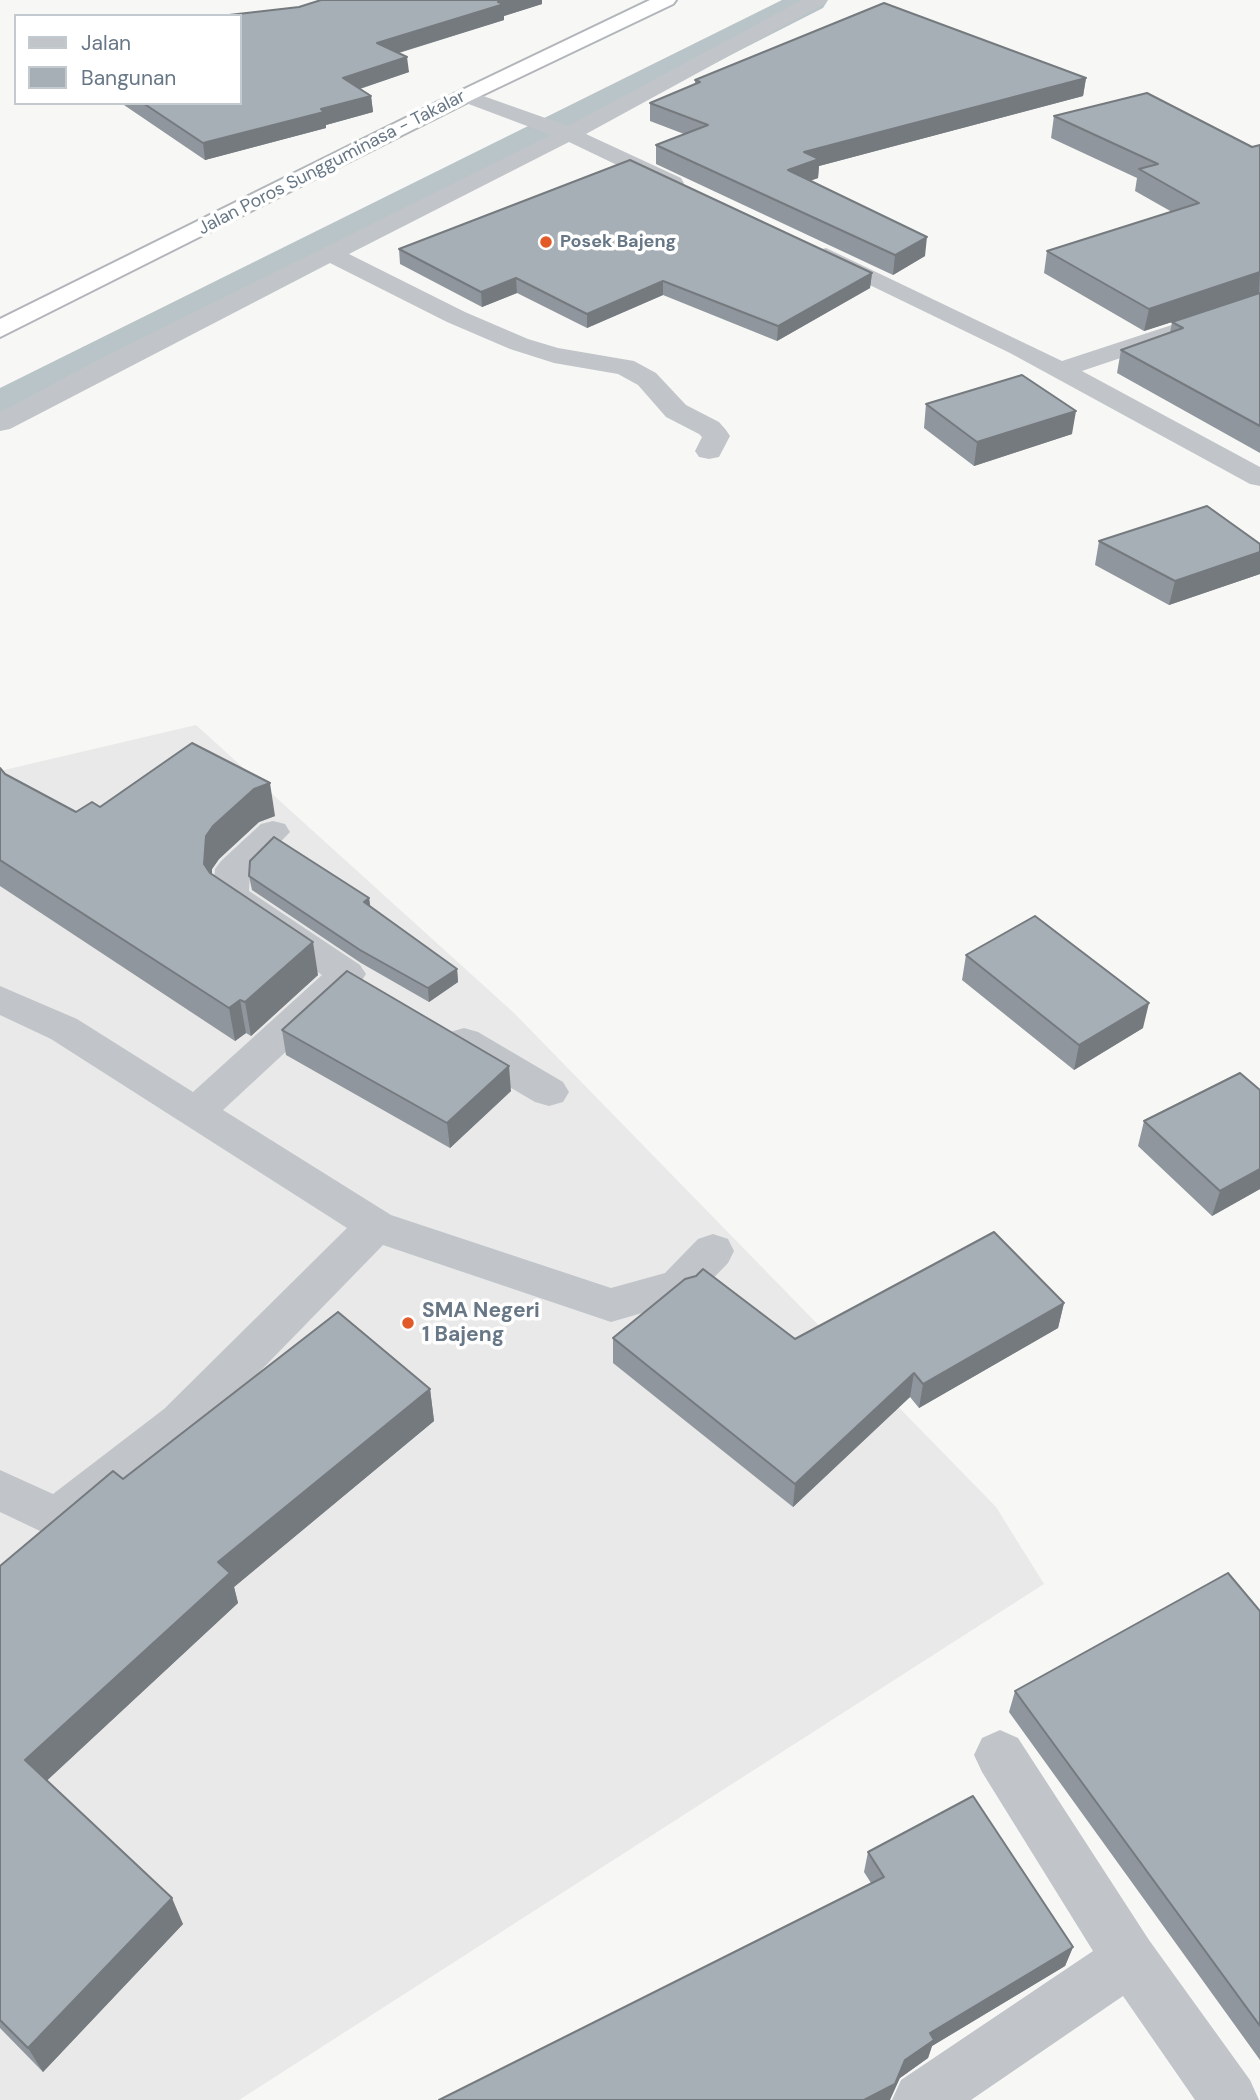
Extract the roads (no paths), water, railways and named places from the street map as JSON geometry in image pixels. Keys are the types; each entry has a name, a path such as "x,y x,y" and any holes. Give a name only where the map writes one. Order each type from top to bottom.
{"highway":[{"name":"Jalan Poros Sungguminasa - Takalar","path":"0,329 465,96 666,0"}],"street":[{"path":"0,423 817,0"},
{"path":"465,96 562,131 690,192"},
{"path":"801,244 925,301 1061,370 1260,478"},
{"path":"330,254 456,317 519,344 554,355 625,367 647,379 676,411 709,428 716,436 709,451"},
{"path":"1061,370 1260,303"},
{"path":"195,1113 359,981 231,896 233,869 273,832"},
{"path":"0,999 64,1029 376,1226 611,1305 679,1286 713,1251"},
{"path":"430,1023 548,1092"},
{"path":"0,1490 57,1518 180,1423 376,1226"},
{"path":"1000,1755 1130,1958 1230,2100"},
{"path":"921,2100 1130,1958"}],"waterway":[{"path":"0,407 810,0"}],"place":[{"name":"Posek Bajeng","path":"546,242"},
{"name":"SMA Negeri 1 Bajeng","path":"408,1323"}]}
